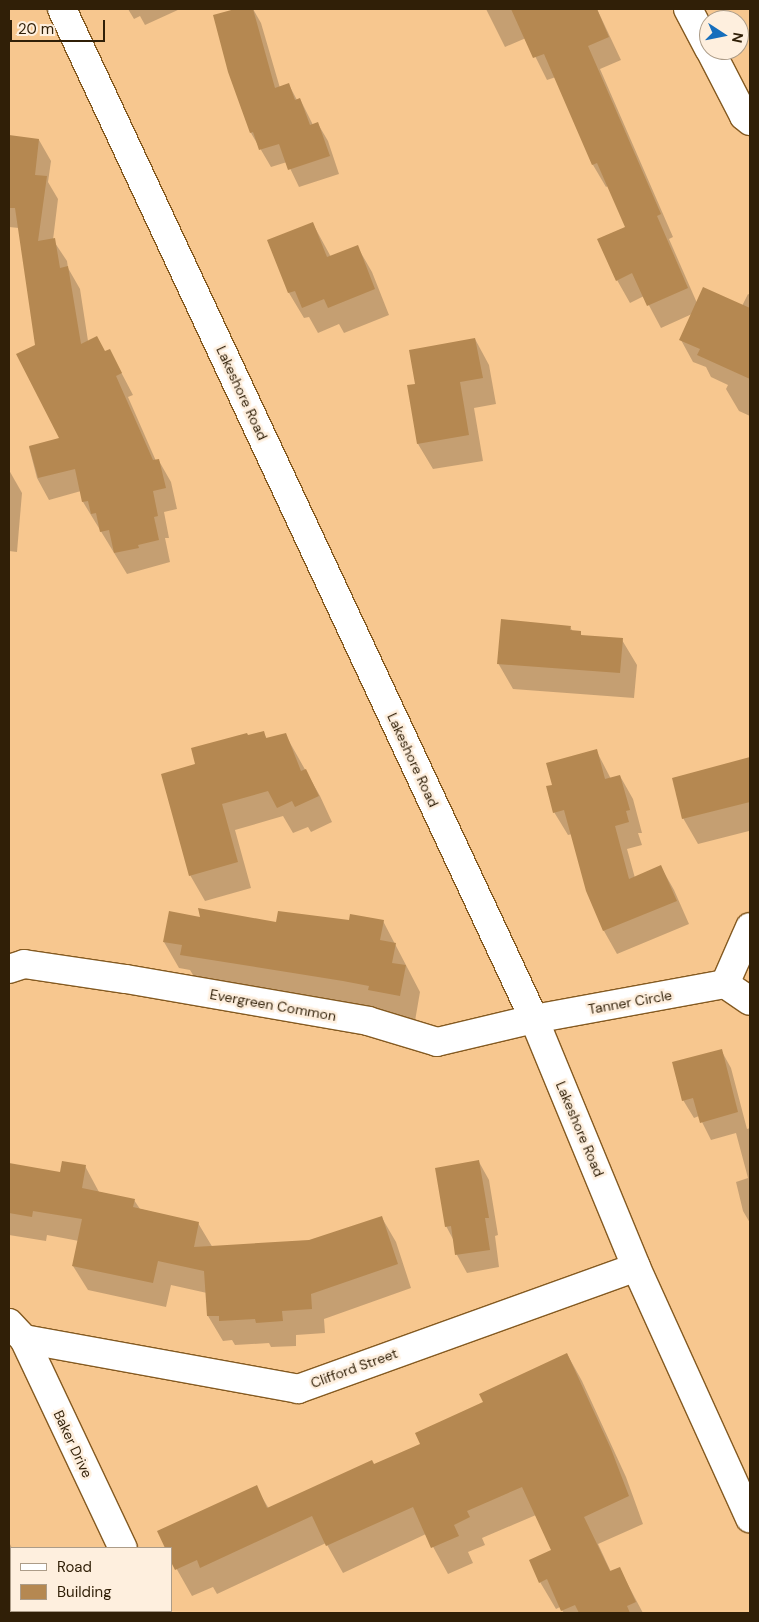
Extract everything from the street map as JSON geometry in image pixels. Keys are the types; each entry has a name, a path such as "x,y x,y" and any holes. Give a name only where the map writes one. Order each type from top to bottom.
{"street":[{"name":"Lakeshore Road","path":"62,9 534,1019 636,1267 750,1518"},
{"path":"688,9 699,30"},
{"path":"715,60 744,116 750,121"},
{"path":"750,928 725,984 750,1001"},
{"name":"Evergreen Common","path":"9,969 24,964 136,981 368,1022 437,1042 534,1019"},
{"name":"Tanner Circle","path":"534,1019 725,984"},
{"name":"Clifford Street","path":"17,1331 298,1388 636,1267"},
{"name":"Baker Drive","path":"17,1331 122,1547"}],"building":[{"path":"235,9 253,9 275,88 289,83 295,100 300,98 310,125 318,122 330,156 288,170 279,144 259,150 253,132 250,133 228,72 213,15"},
{"path":"511,9 597,9 609,37 588,46 661,214 657,216 688,288 647,306 632,273 616,281 597,239 625,227 597,163 592,165 544,54 533,58"},
{"path":"9,135 39,139 35,175 47,176 38,241 55,238 60,268 68,266 81,344 97,336 105,351 110,349 122,373 116,376 153,460 159,459 166,488 153,491 158,516 154,517 159,540 138,545 139,548 114,553 109,530 100,532 96,513 91,514 88,501 82,502 75,469 38,478 29,446 59,438 16,354 35,345 15,208 9,208"},
{"path":"313,222 327,257 358,245 375,289 328,308 324,299 302,308 295,291 288,293 267,240"},
{"path":"703,287 750,308 750,379 697,355 700,349 679,340"},
{"path":"475,338 483,378 460,382 469,435 417,444 407,385 415,384 409,350"},
{"path":"501,619 571,626 570,630 581,631 581,635 623,638 620,673 497,664"},
{"path":"264,731 266,738 286,733 301,771 306,769 319,796 295,807 292,801 277,808 268,791 222,804 238,862 189,876 161,774 195,764 191,748 247,733 248,735"},
{"path":"597,749 605,779 620,775 630,810 626,811 629,822 615,826 629,879 661,865 677,901 603,931 586,891 564,810 553,813 546,786 552,785 546,763"},
{"path":"750,757 750,802 682,819 672,778"},
{"path":"198,908 276,922 278,911 349,920 350,914 384,920 380,940 396,943 392,963 406,965 400,996 368,990 369,986 343,981 180,955 182,945 163,942 169,911 200,917"},
{"path":"722,1049 738,1112 700,1123 693,1098 682,1101 672,1062"},
{"path":"479,1160 489,1218 485,1218 490,1250 455,1255 451,1226 445,1227 435,1168"},
{"path":"62,1161 86,1165 82,1188 135,1199 133,1207 199,1222 194,1247 309,1240 382,1216 398,1264 311,1294 312,1309 282,1311 283,1321 256,1323 255,1319 219,1321 219,1316 207,1316 204,1271 158,1261 153,1283 72,1266 82,1219 33,1211 32,1217 9,1213 9,1163 60,1172"},
{"path":"567,1353 611,1449 629,1496 584,1517 610,1571 620,1567 636,1602 627,1606 630,1613 579,1613 575,1605 561,1611 547,1579 539,1583 529,1560 551,1550 522,1487 467,1511 470,1517 454,1525 459,1536 431,1548 413,1507 326,1546 312,1516 200,1568 197,1560 175,1570 172,1564 172,1547 165,1547 157,1531 257,1485 267,1508 372,1460 374,1464 420,1444 415,1433 483,1402 479,1394"}]}
